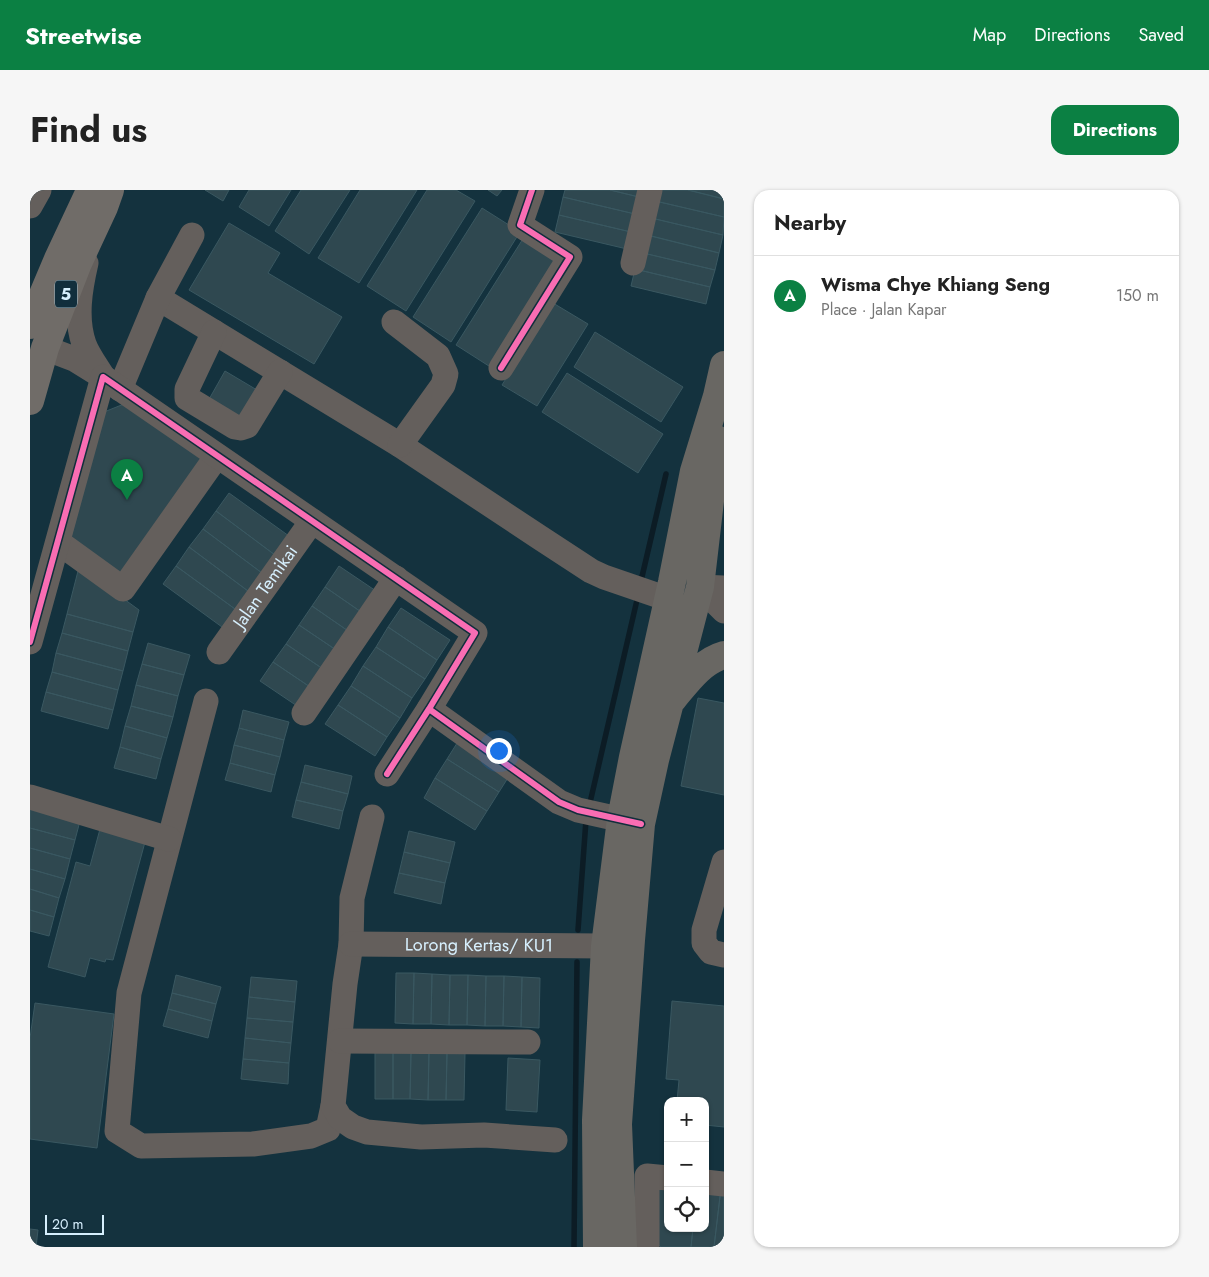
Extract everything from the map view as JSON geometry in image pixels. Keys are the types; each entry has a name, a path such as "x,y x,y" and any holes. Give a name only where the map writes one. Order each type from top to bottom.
{"highway":[{"name":"5","path":"30,325 58,259 92,190"},
{"name":"5","path":"30,401 45,348 78,263 110,190"}],"main road":[{"path":"623,1247 618,1124 631,940 631,821 635,748 694,471 718,396 724,365"},
{"path":"596,1247 596,1120 605,946 631,821 655,760 670,704 712,588 713,475 718,396"},
{"path":"670,704 687,681 702,666 724,655"}],"street":[{"path":"30,206 39,190"},
{"path":"501,368 570,257 520,225 532,190"},
{"path":"633,263 650,190"},
{"path":"30,642 58,542 112,383 192,234"},
{"path":"91,236 80,291 80,325 84,345 112,383"},
{"path":"158,298 400,445 591,570 604,577 670,590 712,588 724,611"},
{"path":"394,322 438,356 446,374 443,385 400,445"},
{"path":"214,332 187,389 187,398 234,427 242,428 246,426 280,372"},
{"path":"45,348 74,359 112,383 475,633 387,774"},
{"path":"58,542 123,589 217,456"},
{"name":"Jalan Temikai","path":"219,652 312,521"},
{"path":"304,713 396,578"},
{"path":"206,701 129,993 117,1131 141,1146 253,1144 311,1136 328,1130 333,1106 351,944 352,898 372,817"},
{"path":"428,710 559,802 578,810 631,821"},
{"path":"30,796 169,839"},
{"path":"724,862 704,930 704,943 711,952 724,955"},
{"name":"Lorong Kertas/ KU1","path":"351,944 605,946"},
{"path":"340,1041 528,1042"},
{"path":"333,1106 340,1118 346,1123 353,1128 367,1132 421,1137 484,1135 555,1140"},
{"path":"647,1247 647,1176 664,1178"},
{"path":"709,1182 724,1184"}],"building":[{"path":"205,190 229,190 223,201"},
{"path":"249,190 291,190 269,226 239,207"},
{"path":"301,190 350,190 309,254 275,231"},
{"path":"360,190 417,190 359,283 318,258"},
{"path":"427,190 456,190 475,201 406,311 367,286"},
{"path":"488,190 502,190 497,196"},
{"path":"565,190 610,190 639,197 635,214 563,197"},
{"path":"610,190 640,190 639,197"},
{"path":"653,190 688,190 724,199 724,217 651,200"},
{"path":"688,190 724,190 724,199"},
{"path":"563,197 635,214 631,232 559,215"},
{"path":"651,200 724,217 723,235 647,217"},
{"path":"482,208 520,232 451,342 413,317"},
{"path":"559,215 631,232 627,249 555,232"},
{"path":"647,217 723,235 719,253 643,234"},
{"path":"229,223 280,253 268,273 342,317 314,364 189,290"},
{"path":"526,234 562,257 492,368 456,345"},
{"path":"643,234 719,253 715,270 639,252"},
{"path":"639,252 715,270 710,287 635,269"},
{"path":"635,269 710,287 706,304 631,286"},
{"path":"553,303 588,324 537,406 502,385"},
{"path":"595,332 683,387 661,422 574,367"},
{"path":"225,371 257,390 240,420 208,401"},
{"path":"567,373 663,434 638,473 542,412"},
{"path":"124,404 202,458 119,579 70,541 104,412"},
{"path":"229,493 289,536 275,555 216,511"},
{"path":"216,511 275,555 262,573 203,529"},
{"path":"203,529 262,573 248,591 189,547"},
{"path":"189,547 248,591 235,609 176,566"},
{"path":"176,566 235,609 222,627 163,584"},
{"path":"339,566 382,595 367,616 325,587"},
{"path":"78,571 91,575 139,610 133,632 67,614"},
{"path":"325,587 367,616 354,635 312,606"},
{"path":"312,606 354,635 342,654 299,625"},
{"path":"401,608 450,640 437,660 388,627"},
{"path":"67,614 133,632 128,651 62,633"},
{"path":"299,625 342,654 329,673 286,644"},
{"path":"388,627 437,660 425,679 376,647"},
{"path":"62,633 128,651 123,671 56,653"},
{"path":"148,643 190,655 184,675 142,664"},
{"path":"286,644 329,673 316,691 273,662"},
{"path":"376,647 425,679 412,698 363,666"},
{"path":"56,653 123,671 118,690 52,672"},
{"path":"273,662 316,691 303,710 260,681"},
{"path":"142,664 184,675 178,696 136,685"},
{"path":"363,666 412,698 400,718 351,686"},
{"path":"52,672 118,690 113,710 46,692"},
{"path":"136,685 178,696 173,717 131,706"},
{"path":"351,686 400,718 387,737 338,705"},
{"path":"46,692 113,710 108,729 41,711"},
{"path":"698,698 724,703 724,795 681,786"},
{"path":"338,705 387,737 375,756 325,724"},
{"path":"131,706 173,717 167,738 125,726"},
{"path":"243,710 289,722 284,740 239,728"},
{"path":"125,726 167,738 161,759 120,747"},
{"path":"239,728 284,740 280,757 234,745"},
{"path":"459,740 511,773 499,792 447,759"},
{"path":"234,745 280,757 275,775 230,763"},
{"path":"120,747 161,759 156,779 114,768"},
{"path":"447,759 499,792 487,811 435,778"},
{"path":"230,763 275,775 271,792 225,780"},
{"path":"305,765 352,776 348,794 301,782"},
{"path":"435,778 487,811 475,830 424,798"},
{"path":"301,782 348,794 343,811 296,800"},
{"path":"296,800 343,811 339,829 292,817"},
{"path":"30,807 80,821 75,840 30,828"},
{"path":"30,828 75,840 70,859 30,848"},
{"path":"100,829 145,842 113,960 106,959 105,962 90,958 85,977 48,967 76,862 90,866"},
{"path":"409,831 455,842 450,863 404,852"},
{"path":"30,848 70,859 65,879 30,869"},
{"path":"404,852 450,863 445,883 399,873"},
{"path":"30,869 65,879 59,898 30,889"},
{"path":"399,873 445,883 441,904 394,893"},
{"path":"30,889 59,898 54,917 30,910"},
{"path":"30,910 54,917 49,936 30,931"},
{"path":"396,973 414,973 413,1024 395,1023"},
{"path":"414,973 432,974 431,1024 413,1024"},
{"path":"432,974 450,975 449,1025 431,1024"},
{"path":"176,975 221,987 216,1004 172,993"},
{"path":"450,975 468,975 467,1025 449,1025"},
{"path":"468,975 486,976 485,1026 467,1025"},
{"path":"486,976 504,976 503,1026 485,1026"},
{"path":"504,976 522,977 521,1027 503,1026"},
{"path":"251,977 297,981 295,1002 249,997"},
{"path":"522,977 540,978 539,1028 521,1027"},
{"path":"172,993 216,1004 212,1021 168,1009"},
{"path":"249,997 295,1002 293,1022 247,1018"},
{"path":"672,1001 724,1006 724,1127 709,1125 709,1097 677,1097 679,1080 666,1079"},
{"path":"35,1003 114,1014 97,1148 30,1139 30,1038"},
{"path":"168,1009 212,1021 208,1038 163,1026"},
{"path":"247,1018 293,1022 291,1043 245,1038"},
{"path":"245,1038 291,1043 289,1063 243,1059"},
{"path":"375,1052 393,1052 393,1099 375,1099"},
{"path":"393,1052 411,1052 410,1099 393,1099"},
{"path":"411,1052 429,1052 428,1100 410,1099"},
{"path":"429,1052 447,1053 446,1100 428,1100"},
{"path":"447,1053 465,1053 464,1100 446,1100"},
{"path":"508,1058 540,1060 537,1112 506,1110"},
{"path":"243,1059 289,1063 288,1084 241,1079"},
{"path":"659,1180 664,1181 664,1232 693,1232 691,1247 661,1247 652,1239"},
{"path":"709,1186 721,1188 714,1247 691,1247 693,1232 709,1232"},
{"path":"721,1188 724,1188 724,1247 714,1247"},
{"path":"30,1229 38,1230 36,1247 30,1247"}],"waterway":[{"path":"641,581 666,474"},
{"path":"589,807 637,600"},
{"path":"578,930 586,820"},
{"path":"574,1247 577,962"}],"cycle path":[{"path":"501,368 570,257 520,225 532,190"},
{"path":"30,642 103,377 475,633 387,774"},
{"path":"429,709 559,802 578,810 641,824"}],"place":[{"name":"Wisma Chye Khiang Seng","path":"127,500"}]}
